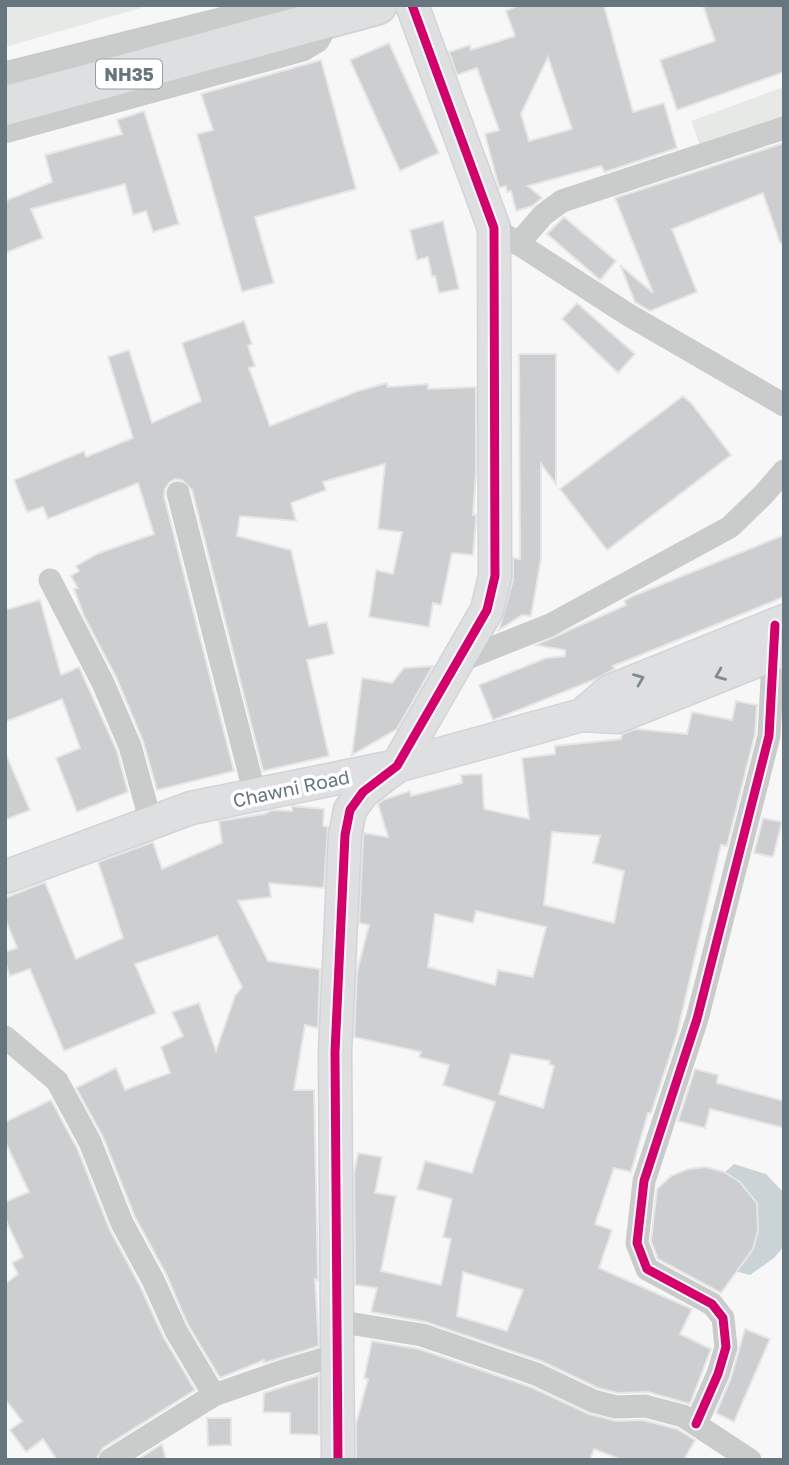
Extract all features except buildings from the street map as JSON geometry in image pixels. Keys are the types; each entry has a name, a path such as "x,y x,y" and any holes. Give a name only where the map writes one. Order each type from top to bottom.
{"highway":[{"name":"NH35","path":"5,106 253,41 377,5"}],"street":[{"path":"338,1460 335,1052 345,835 350,810 363,792 397,766 487,610 495,576 506,236 412,5"},
{"path":"5,73 268,7 313,8 330,19 318,41 303,50 5,132"},
{"path":"506,236 562,201 784,128"},
{"path":"506,236 627,314 784,405"},
{"path":"457,662 550,625 730,527 784,471"},
{"path":"178,493 255,795"},
{"path":"50,580 103,683 130,746 151,823"},
{"path":"696,1424 718,1374 726,1347 723,1318 712,1304 648,1269 637,1243 640,1213 644,1181 697,1019 769,737 779,638"},
{"name":"Chawni Road","path":"5,877 191,808 397,766 582,715 617,717 779,638"},
{"path":"5,1037 57,1081 90,1142 122,1223 153,1280 176,1331 214,1395"},
{"path":"336,1321 422,1335 536,1374 593,1401 616,1407 645,1406 683,1416 750,1460"},
{"path":"110,1460 214,1395 337,1355"}],"shaded area":[{"path":"5,5 151,5 5,47"},
{"path":"784,87 784,118 701,148 691,121"},
{"path":"734,1164 766,1174 784,1193 784,1246 774,1258 750,1275 712,1265 723,1174"}],"cycle path":[{"path":"338,1460 335,1052 345,835 350,810 363,792 397,766 487,610 495,576 494,228 412,5"},
{"path":"696,1424 718,1374 726,1347 723,1318 712,1304 647,1269 637,1243 644,1181 697,1019 769,736 775,625"}]}
